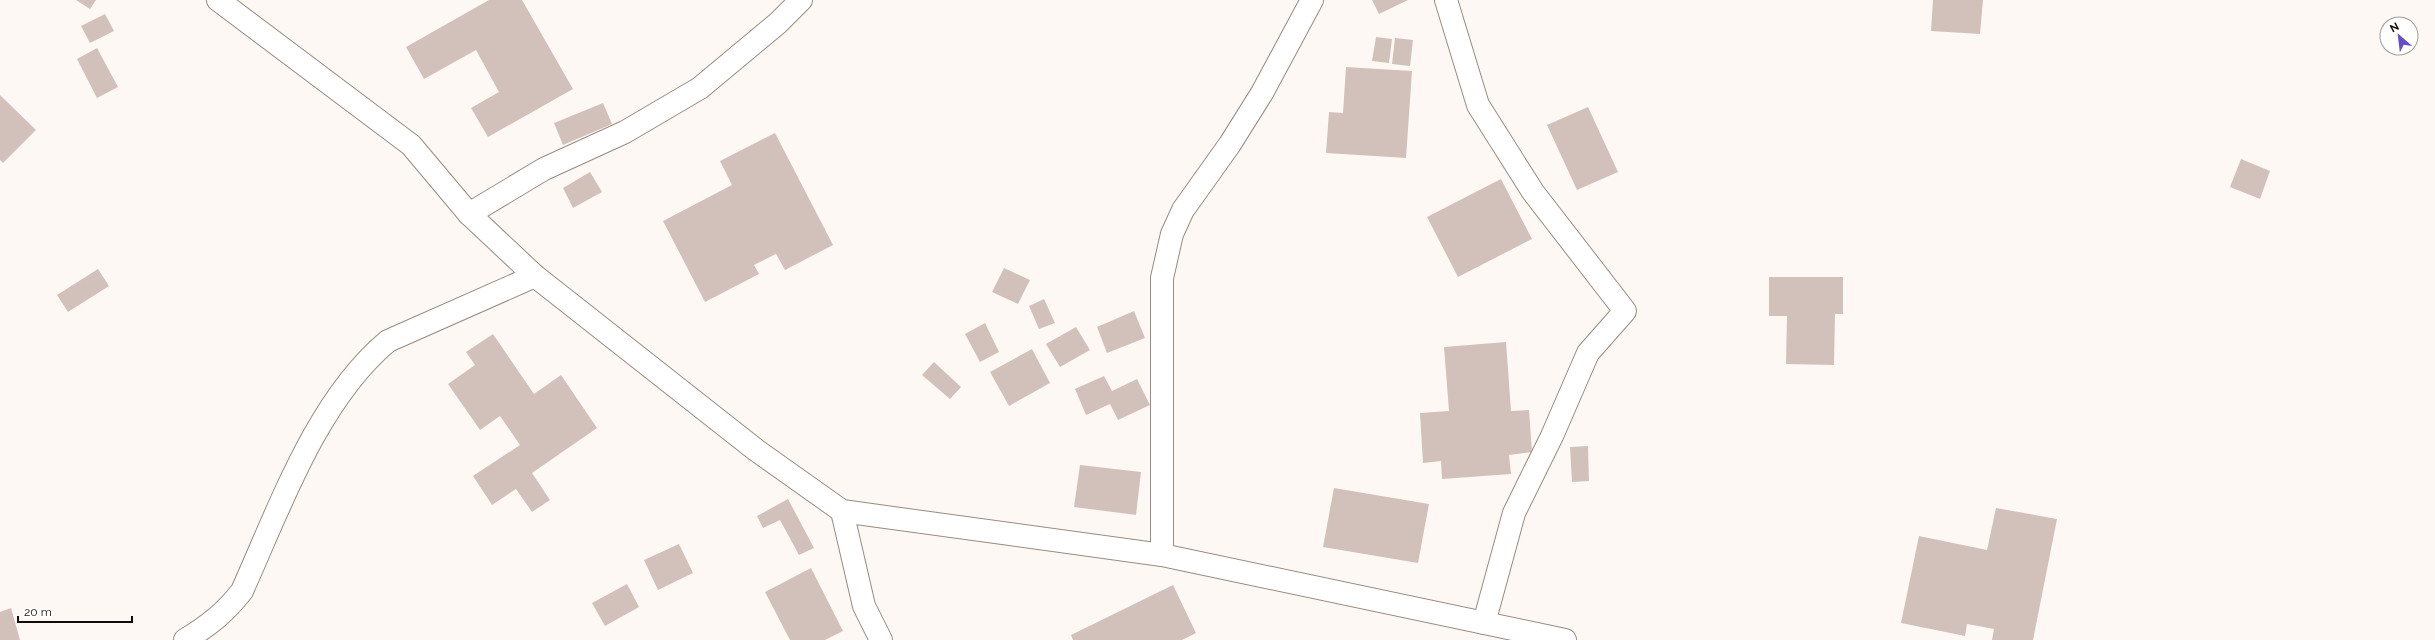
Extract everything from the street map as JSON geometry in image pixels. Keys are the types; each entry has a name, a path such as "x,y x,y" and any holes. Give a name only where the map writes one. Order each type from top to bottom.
{"street":[{"path":"218,0 411,145 470,214 535,276 756,450 842,511 1162,555 1565,640"},
{"path":"470,214 544,169 625,132 700,88 778,23 801,0"},
{"path":"1162,555 1162,278 1172,234 1183,210 1230,144 1262,93 1312,0"},
{"path":"1446,0 1478,106 1533,192 1625,311 1588,353 1552,436 1514,513 1484,623"},
{"path":"185,640 222,615 242,591 318,426 371,355 388,341 535,276"},
{"path":"842,511 864,606 881,640"}],"building":[{"path":"76,0 96,0 90,9"},
{"path":"489,0 522,0 573,89 488,137 471,108 499,92 476,50 424,79 406,47"},
{"path":"1372,0 1408,0 1379,14"},
{"path":"1933,0 1983,0 1980,34 1931,31"},
{"path":"105,14 114,31 90,43 81,26"},
{"path":"1376,37 1392,39 1389,63 1372,61"},
{"path":"1395,38 1413,40 1410,66 1392,64"},
{"path":"97,48 118,87 97,98 77,59"},
{"path":"1346,67 1412,71 1406,158 1326,153 1329,112 1343,113"},
{"path":"0,95 36,130 3,163 0,160"},
{"path":"603,103 612,124 563,145 554,123"},
{"path":"1588,107 1618,172 1577,190 1547,125"},
{"path":"775,133 833,245 785,270 776,254 754,265 759,274 705,302 663,221 732,185 720,161"},
{"path":"2241,159 2270,171 2260,199 2230,187"},
{"path":"590,172 602,192 573,208 563,188"},
{"path":"1501,179 1532,239 1458,277 1427,217"},
{"path":"1004,268 1030,280 1018,304 992,292"},
{"path":"98,269 109,286 68,312 57,295"},
{"path":"1769,277 1843,277 1843,314 1835,314 1834,365 1786,364 1787,316 1769,316"},
{"path":"1044,299 1055,323 1039,329 1029,306"},
{"path":"1134,311 1145,338 1107,353 1097,327"},
{"path":"985,323 999,352 980,362 965,334"},
{"path":"1076,327 1090,350 1060,367 1046,344"},
{"path":"493,334 534,394 561,375 597,428 532,473 550,500 532,512 516,489 492,505 473,476 520,445 500,416 480,430 448,384 475,365 466,352"},
{"path":"1506,342 1511,411 1529,410 1532,452 1509,455 1511,474 1442,479 1441,461 1423,463 1420,413 1449,411 1444,347"},
{"path":"1032,349 1050,383 1009,406 990,372"},
{"path":"934,362 961,387 950,399 922,375"},
{"path":"1104,376 1112,391 1137,379 1150,405 1118,420 1110,404 1086,415 1075,389"},
{"path":"1588,446 1589,481 1572,482 1570,447"},
{"path":"1080,465 1141,472 1136,515 1074,507"},
{"path":"1334,488 1429,504 1418,563 1323,547"},
{"path":"788,499 814,548 799,555 780,520 763,528 757,516"},
{"path":"1996,508 2057,519 2033,640 1992,640 1994,629 1967,624 1965,636 1901,623 1919,536 1987,550"},
{"path":"679,544 693,573 658,590 644,560"},
{"path":"811,568 843,631 825,640 790,640 765,592"},
{"path":"627,584 639,607 605,626 592,603"},
{"path":"1173,585 1196,633 1182,640 1073,640 1071,635"},
{"path":"11,608 20,640 0,640 0,612"}]}
